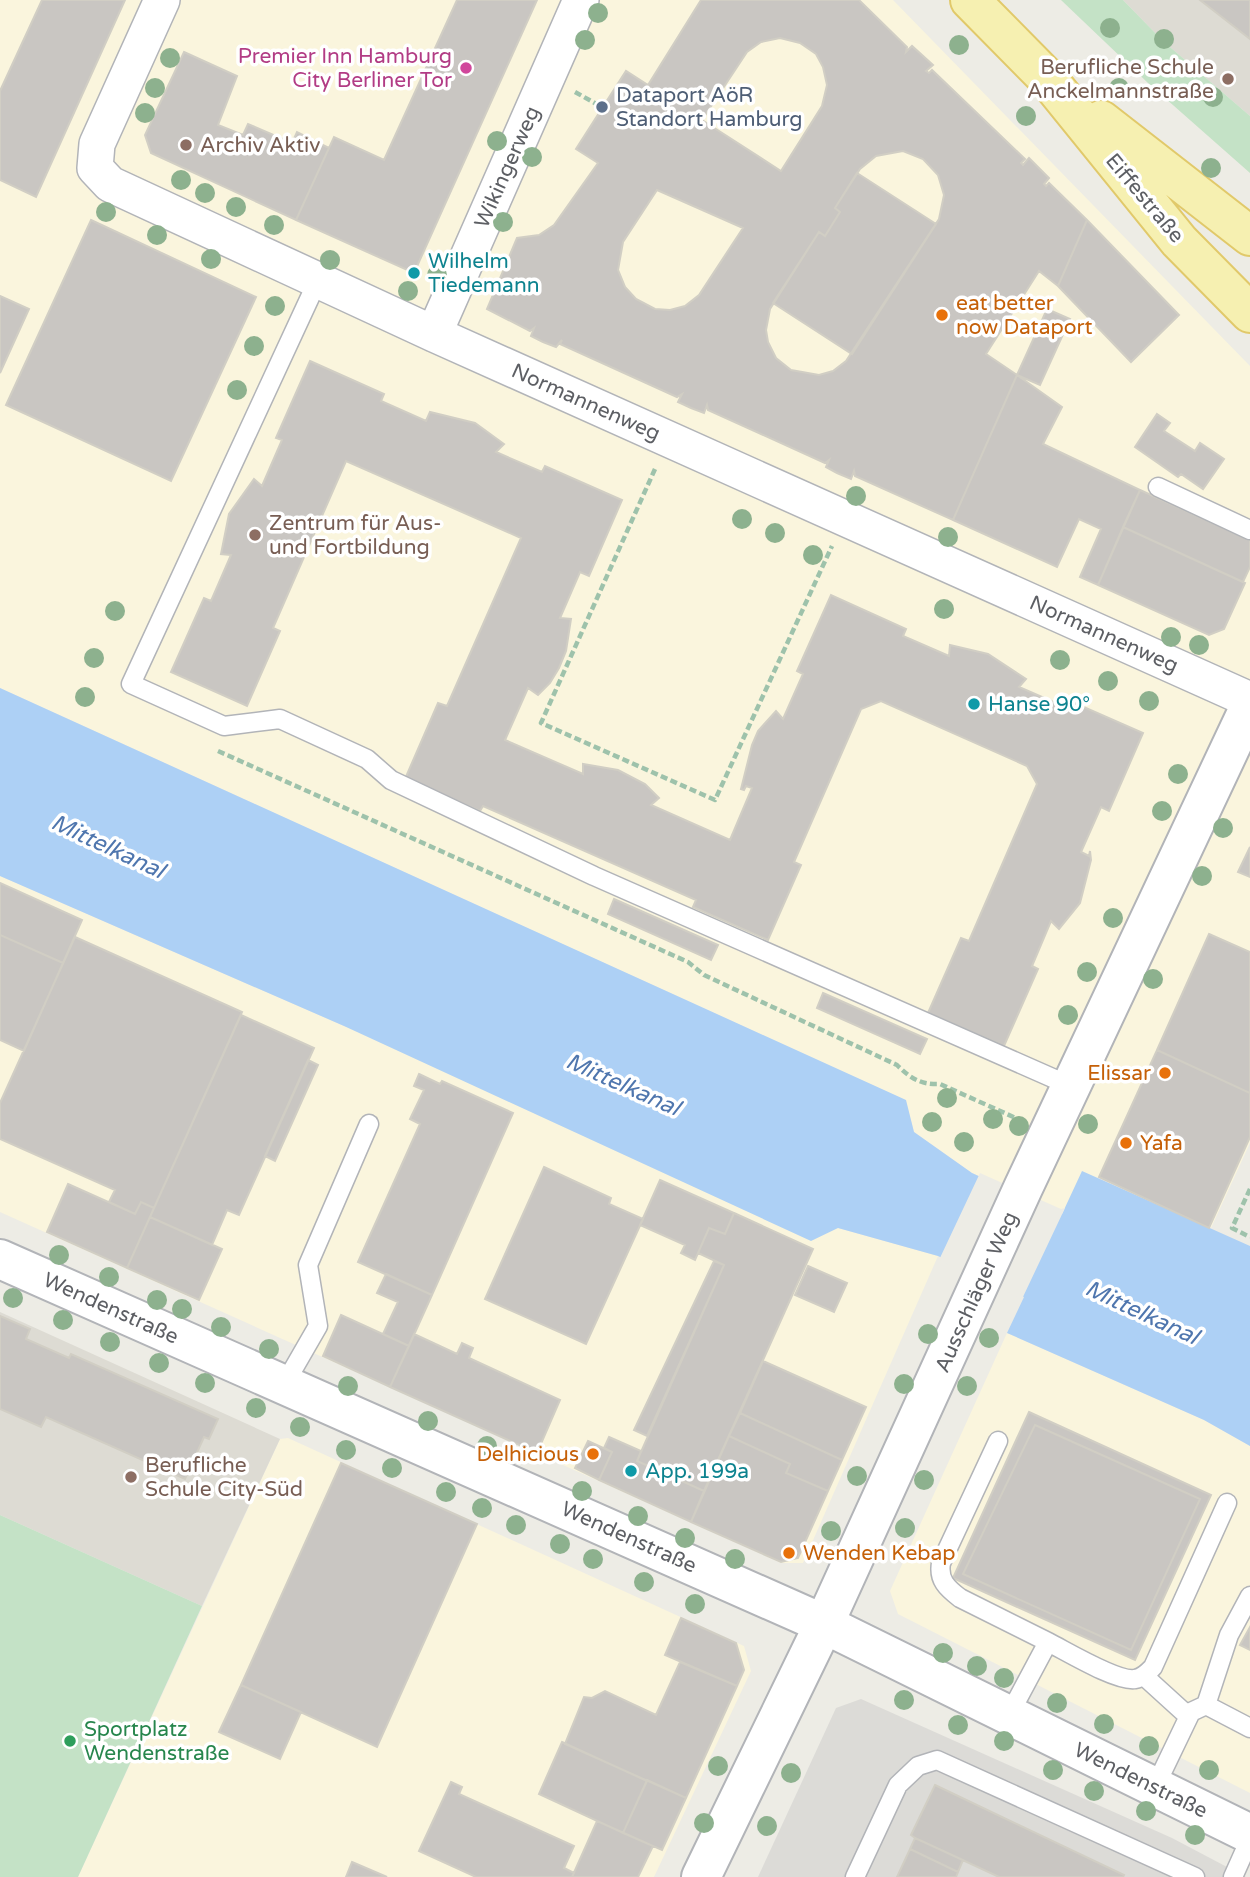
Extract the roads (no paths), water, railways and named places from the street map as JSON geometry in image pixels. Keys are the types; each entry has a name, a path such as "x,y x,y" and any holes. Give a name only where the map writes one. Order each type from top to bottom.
{"main road":[{"name":"Eiffestraße","path":"970,0 1047,78 1179,241 1250,313"},
{"name":"Eiffestraße","path":"1047,78 1250,236"}],"street":[{"name":"Normannenweg","path":"162,0 97,144 95,168 110,184 434,334 1250,700"},
{"name":"Wikingerweg","path":"434,334 581,0"},
{"name":"Ausschläger Weg","path":"701,1877 824,1624 1023,1188 1073,1087 1250,706"},
{"name":"Wendenstraße","path":"0,1259 824,1624 1250,1834"}],"lane":[{"path":"318,280 131,684 223,726 280,719 367,760 391,780 594,876 764,948 1073,1087"},
{"path":"1158,487 1250,530"},
{"path":"284,1385 318,1326 308,1265 369,1124"},
{"path":"998,1441 941,1563 939,1574 947,1588 960,1598 1120,1677 1133,1680 1144,1676 1153,1667 1227,1503"},
{"path":"1206,1706 1229,1635 1250,1596"},
{"path":"1009,1715 1048,1642"},
{"path":"1144,1676 1188,1716"},
{"path":"1155,1787 1191,1712 1206,1706 1250,1728"},
{"path":"855,1877 898,1785 918,1766 937,1760 1195,1877"},
{"path":"1233,1877 1250,1839"}],"water":[{"name":"Mittelkanal","path":"0,688 906,1100 914,1132 972,1173 1062,1214 1082,1171 1250,1246 1250,1446 1204,1420 1007,1333 1024,1297 938,1256 838,1228 811,1241 344,1026 0,876"}],"place":[{"name":"Premier Inn Hamburg City Berliner Tor","path":"466,68"},
{"name":"Berufliche Schule Anckelmannstraße","path":"1228,79"},
{"name":"Dataport AöR Standort Hamburg","path":"602,107"},
{"name":"Archiv Aktiv","path":"186,145"},
{"name":"Wilhelm Tiedemann","path":"414,273"},
{"name":"eat better now Dataport","path":"942,315"},
{"name":"Zentrum für Aus- und Fortbildung","path":"255,535"},
{"name":"Hanse 90°","path":"974,704"},
{"name":"Elissar","path":"1165,1073"},
{"name":"Yafa","path":"1126,1143"},
{"name":"Delhicious","path":"593,1454"},
{"name":"App. 199a","path":"631,1471"},
{"name":"Berufliche Schule City-Süd","path":"131,1477"},
{"name":"Wenden Kebap","path":"789,1553"},
{"name":"Sportplatz Wendenstraße","path":"70,1741"}]}
